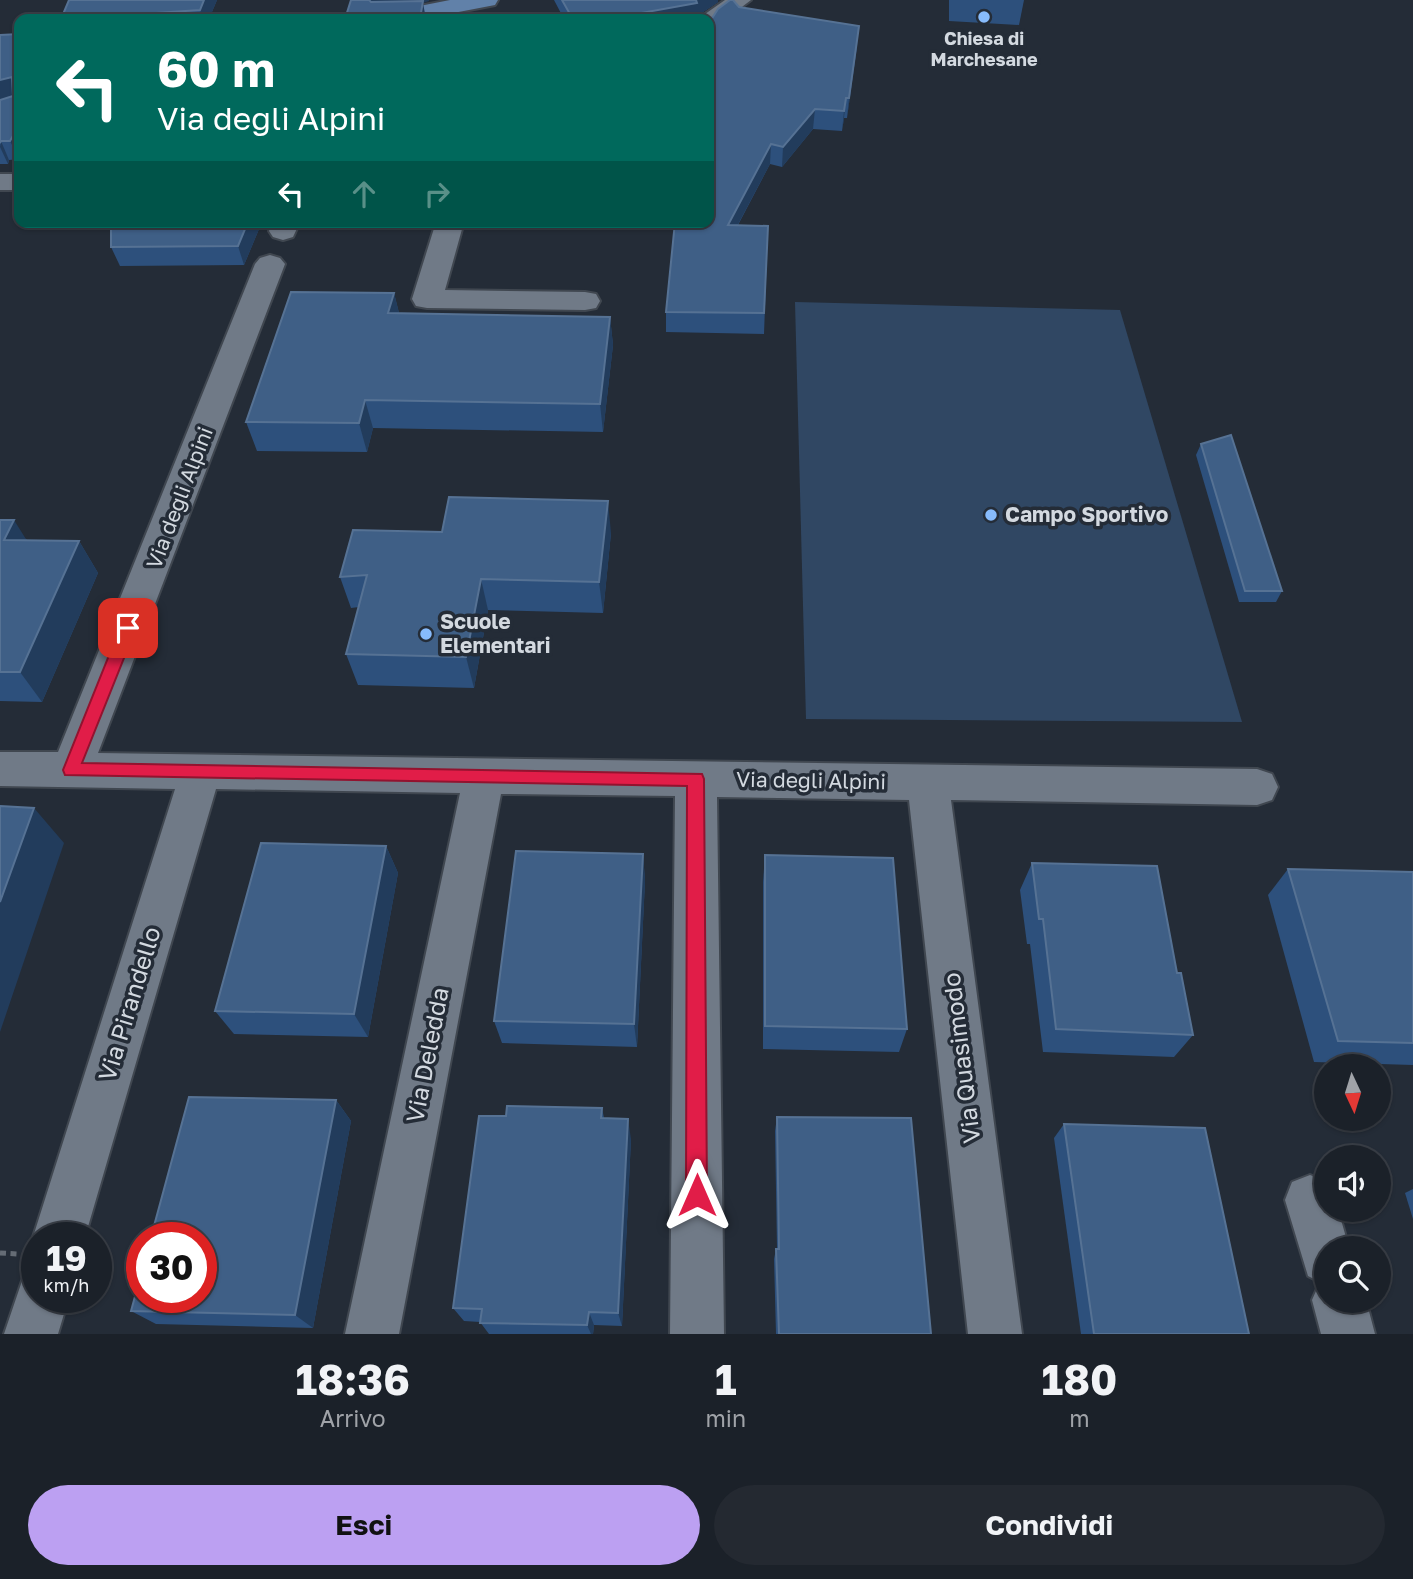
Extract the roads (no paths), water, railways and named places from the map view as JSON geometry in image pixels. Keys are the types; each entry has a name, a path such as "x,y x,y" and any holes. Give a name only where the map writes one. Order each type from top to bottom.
{"main road":[{"path":"413,14 487,0"}],"street":[{"path":"714,18 740,0"},
{"path":"448,228 427,299 585,301"},
{"name":"Via degli Alpini","path":"71,770 270,264"},
{"name":"Via degli Alpini","path":"0,769 1257,787"},
{"name":"Via Pirandello","path":"64,1222 201,772"},
{"name":"Via Deledda","path":"372,1334 484,776"},
{"path":"696,779 697,1334"},
{"name":"Via Quasimodo","path":"928,782 995,1334"},
{"path":"1310,1199 1320,1236"},
{"path":"31,1334 37,1313"},
{"path":"1342,1313 1348,1334"}],"place":[{"name":"Chiesa di Marchesane","path":"984,17"},
{"name":"Campo Sportivo","path":"991,515"},
{"name":"Scuole Elementari","path":"426,634"}]}
